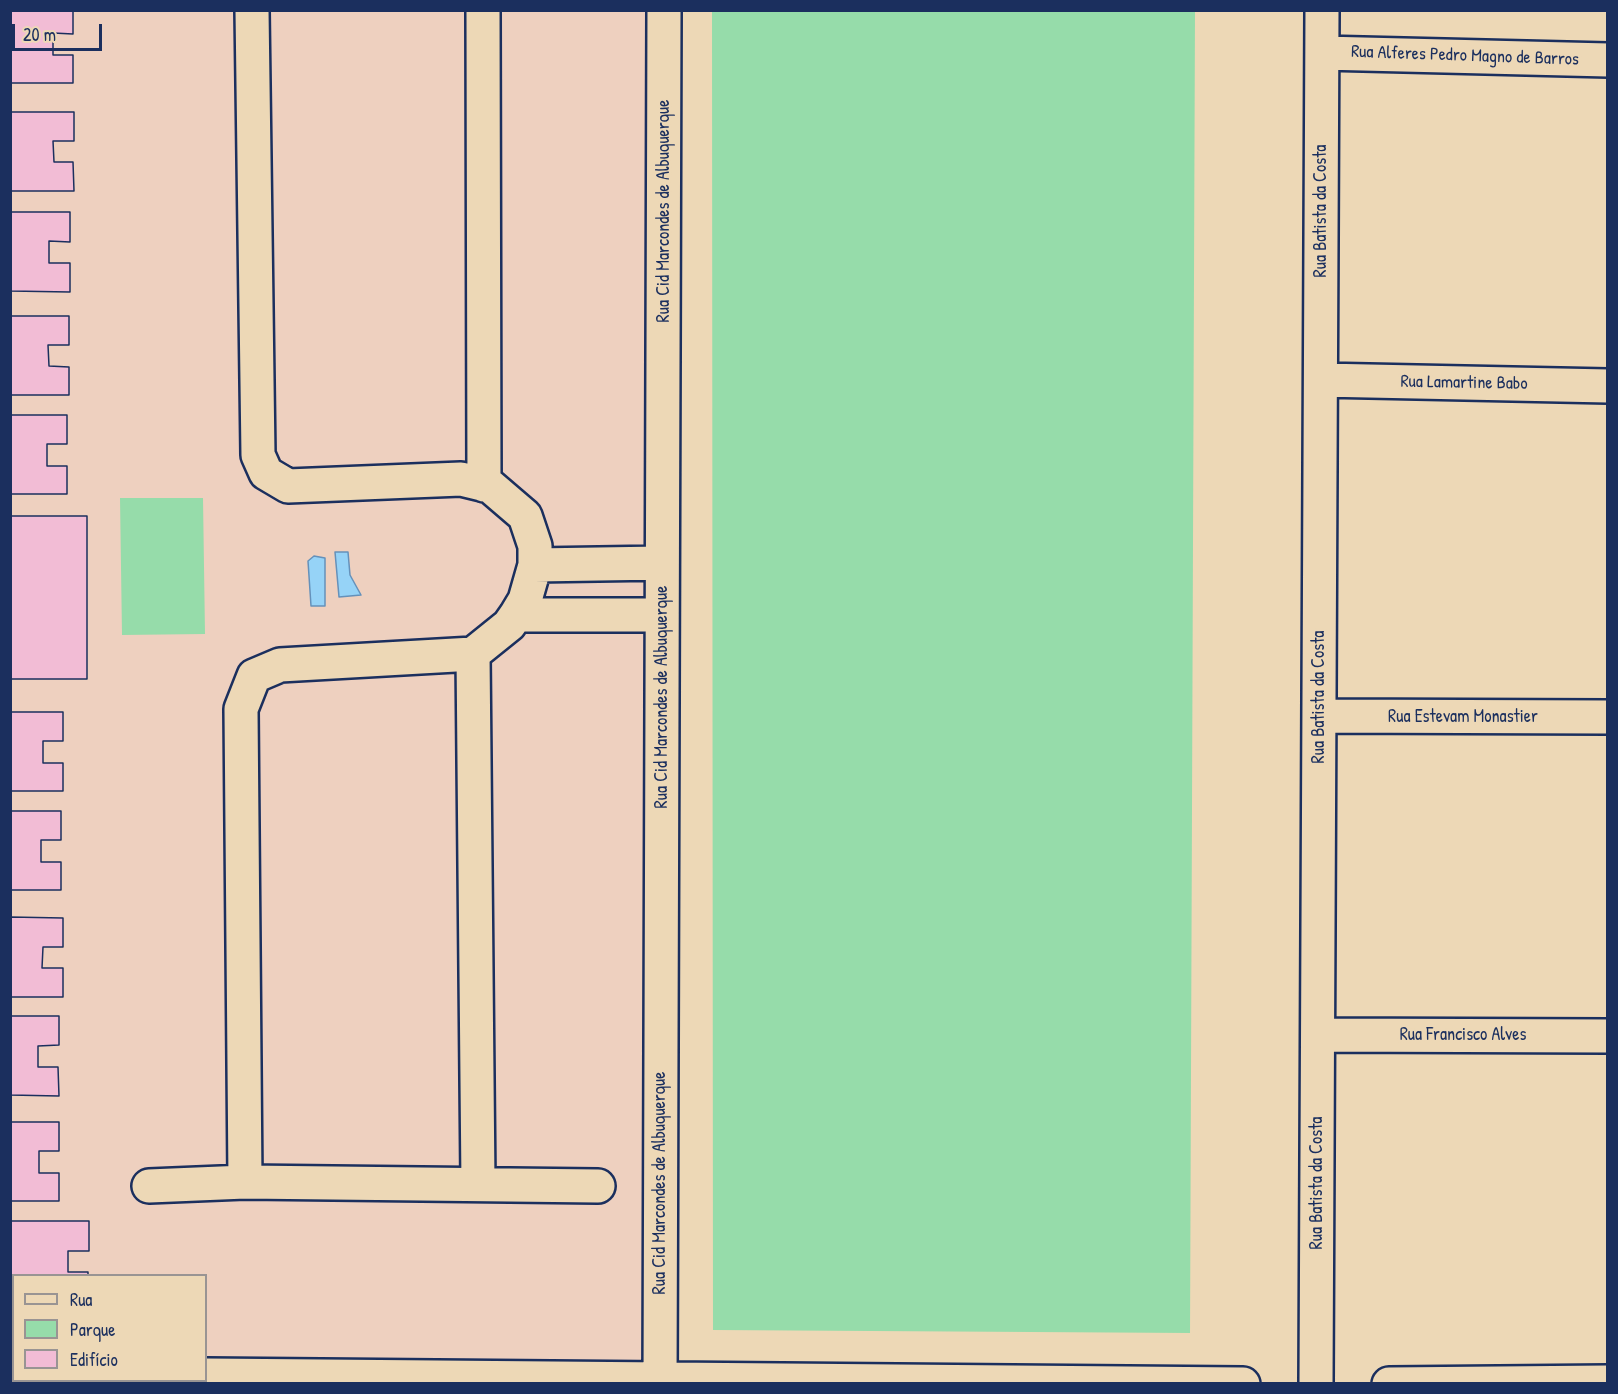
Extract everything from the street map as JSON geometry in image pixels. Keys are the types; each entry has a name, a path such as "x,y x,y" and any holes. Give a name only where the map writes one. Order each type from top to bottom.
{"street":[{"path":"245,1182 241,709 254,676 280,665 473,654 509,625 516,615 525,600 535,565 535,546 525,516 490,486 461,479 288,486 266,473 258,455 252,10"},
{"path":"483,10 484,485"},
{"name":"Rua Cid Marcondes de Albuquerque","path":"660,1381 664,10"},
{"name":"Rua Batista da Costa","path":"1316,1383 1322,10"},
{"name":"Rua Alferes Pedro Magno de Barros","path":"1322,52 1608,60"},
{"name":"Rua Lamartine Babo","path":"1321,380 1608,386"},
{"path":"535,565 662,563"},
{"path":"516,615 662,615"},
{"path":"473,654 478,1184"},
{"name":"Rua Estevam Monastier","path":"1319,716 1608,717"},
{"name":"Rua Francisco Alves","path":"1318,1035 1608,1036"},
{"path":"149,1186 245,1182 598,1185"},
{"path":"207,1376 660,1381 1243,1383"},
{"path":"1389,1383 1608,1382"}],"shaded area":[{"path":"11,11 665,11 660,1379 207,1375 207,1274 12,1274 11,1374"}],"green space":[{"path":"712,11 1195,11 1190,1333 713,1330"},
{"path":"120,498 203,498 205,634 122,635"}],"water":[{"path":"335,552 348,552 350,575 361,595 339,597"},
{"path":"314,556 325,558 325,606 311,606 308,561"}],"building":[{"path":"10,10 73,10 73,34 53,33 53,55 73,55 73,83 10,83"},
{"path":"10,112 74,112 74,141 53,141 54,162 73,162 74,191 10,191"},
{"path":"10,212 70,212 70,242 49,241 49,263 70,263 70,292 10,291"},
{"path":"10,316 69,316 69,345 48,345 49,366 69,367 69,395 10,395"},
{"path":"10,415 67,415 67,444 47,444 47,466 67,466 67,494 10,494"},
{"path":"10,516 87,516 87,679 10,679"},
{"path":"10,712 63,712 63,741 43,741 43,763 63,763 63,791 10,791"},
{"path":"10,811 61,811 61,840 41,840 41,862 61,862 61,890 10,890"},
{"path":"10,917 63,918 63,947 43,947 42,968 63,968 63,997 10,997"},
{"path":"10,1016 59,1016 59,1045 38,1046 38,1067 58,1067 59,1096 10,1095"},
{"path":"10,1122 59,1122 59,1151 39,1151 39,1173 59,1173 59,1201 10,1201"},
{"path":"10,1221 89,1221 89,1251 68,1251 68,1272 88,1272 88,1274 12,1274 12,1301 10,1301"}]}
